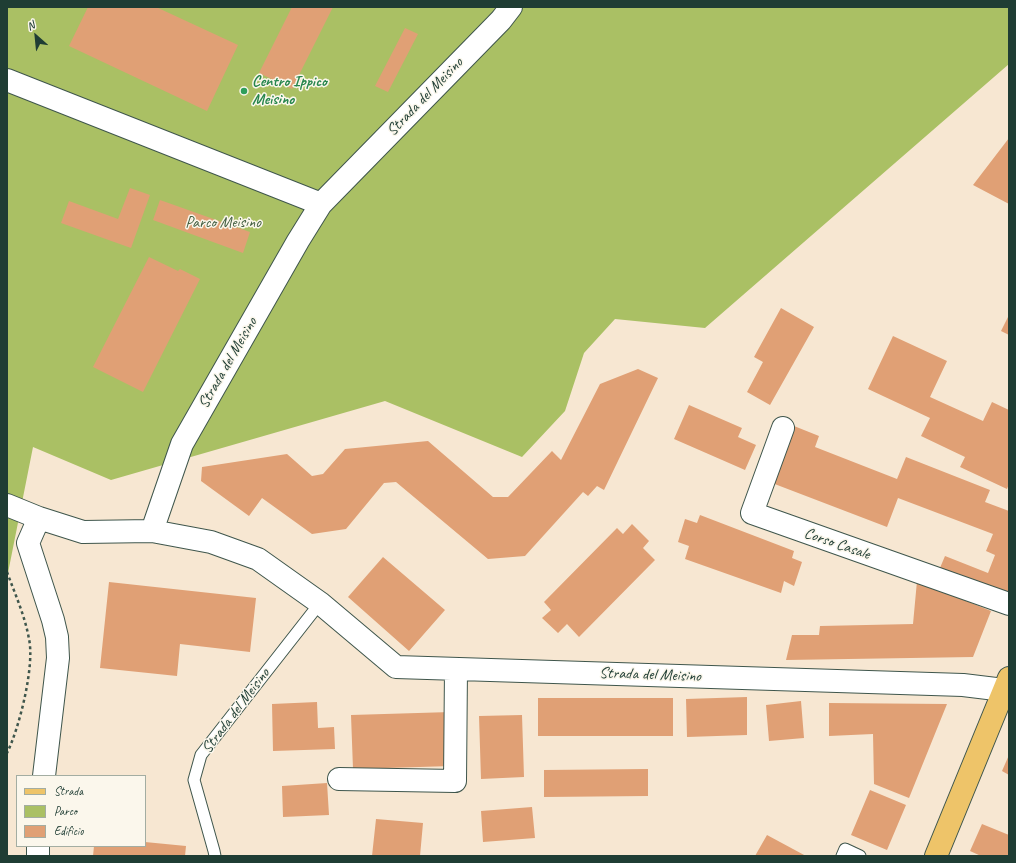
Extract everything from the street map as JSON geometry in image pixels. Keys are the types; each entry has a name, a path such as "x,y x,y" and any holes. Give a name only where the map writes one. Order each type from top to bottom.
{"main road":[{"path":"936,856 1006,684"}],"street":[{"name":"Strada del Meisino","path":"152,531 182,444 298,241 321,204 511,7"},
{"path":"7,80 321,204"},
{"name":"Corso Casale","path":"783,428 752,514 1009,604"},
{"name":"Strada del Meisino","path":"7,505 38,518 83,532 152,531 211,542 258,559 320,604 396,667 963,685 1006,684"},
{"path":"38,518 28,543 53,620 58,658 44,775"},
{"path":"339,779 455,781 456,669"}],"lane":[{"name":"Strada del Meisino","path":"215,856 194,780 201,755 320,604"},
{"path":"842,856 845,850 860,856"}],"path":[{"path":"7,572 20,604 30,641 30,668 23,705 7,753"}],"green space":[{"name":"Parco Meisino","path":"7,7 1009,7 1009,64 705,328 615,319 584,353 565,411 522,457 385,401 111,480 33,447 7,578"}],"building":[{"path":"88,7 156,7 238,45 207,111 69,46"},
{"path":"292,7 333,7 292,89 259,73"},
{"path":"405,28 418,34 388,92 375,86"},
{"path":"1009,138 1009,204 973,185"},
{"path":"130,188 150,195 131,248 61,223 69,201 118,219"},
{"path":"160,200 250,232 243,253 153,220"},
{"path":"149,257 178,271 180,269 200,279 143,392 93,367"},
{"path":"781,308 814,327 770,405 747,392 763,362 754,357"},
{"path":"1009,315 1009,335 1001,331"},
{"path":"893,336 947,361 930,397 983,421 992,402 1009,410 1009,484 1007,489 960,467 965,457 921,436 930,418 868,389"},
{"path":"638,369 658,378 604,490 597,486 588,496 583,492 525,556 488,559 396,482 384,483 346,529 312,534 262,498 249,516 201,481 202,467 287,454 312,476 323,474 345,449 428,441 493,497 508,497 552,451 561,460 600,384"},
{"path":"689,405 742,428 738,437 756,445 745,470 674,439"},
{"path":"794,426 819,436 815,447 897,479 906,457 990,490 985,502 1009,511 1009,593 937,575 945,556 988,573 995,555 986,551 993,534 898,498 887,527 772,483"},
{"path":"700,515 794,551 792,558 802,562 794,586 784,581 781,593 685,559 689,546 678,542 685,519 697,523"},
{"path":"632,524 649,541 643,548 655,560 579,637 567,624 558,633 542,618 551,610 544,602 617,528 623,534"},
{"path":"383,557 445,610 409,651 348,597"},
{"path":"917,581 991,611 973,657 786,660 792,635 819,635 820,626 913,624"},
{"path":"109,582 256,598 250,652 180,644 177,676 100,668"},
{"path":"747,697 747,735 687,737 686,699"},
{"path":"538,698 673,698 673,736 538,736"},
{"path":"801,701 804,738 769,741 766,705"},
{"path":"317,702 318,728 334,727 335,749 273,751 272,704"},
{"path":"829,703 947,704 909,798 874,784 873,734 829,736"},
{"path":"451,712 452,766 353,769 351,715"},
{"path":"522,715 524,777 481,779 479,716"},
{"path":"1009,755 1009,775 1002,771"},
{"path":"648,769 648,796 544,797 544,770"},
{"path":"327,783 329,815 283,817 282,786"},
{"path":"870,790 906,805 887,850 851,835"},
{"path":"532,807 535,838 483,842 481,811"},
{"path":"376,819 423,823 420,856 372,856"},
{"path":"982,824 1009,835 1009,856 981,856 970,851"},
{"path":"767,835 806,856 755,856"},
{"path":"146,842 186,846 185,856 93,856 94,847 146,847"}],"place":[{"name":"Centro Ippico Meisino","path":"244,91"}]}
